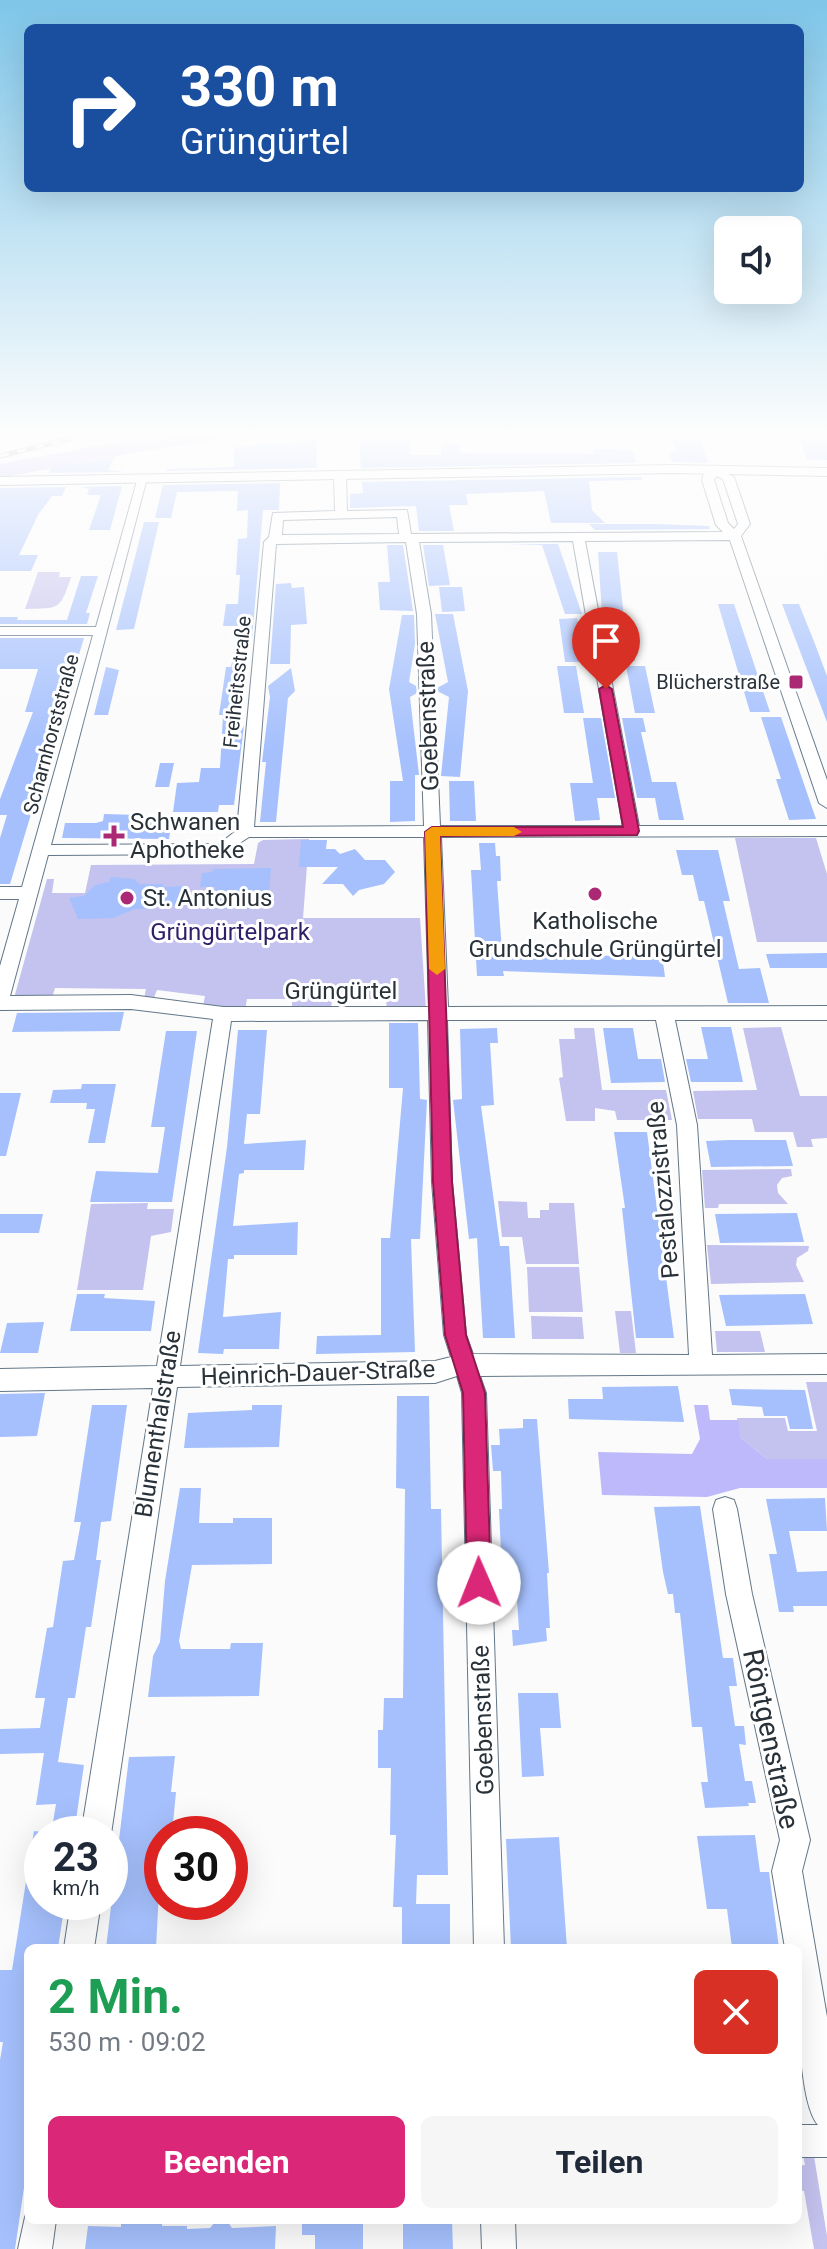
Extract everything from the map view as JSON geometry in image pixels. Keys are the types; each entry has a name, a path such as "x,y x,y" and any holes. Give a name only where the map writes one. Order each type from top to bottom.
{"street":[{"name":"Scharnhorststraße","path":"0,1001 8,945 29,893 127,539"},
{"name":"Freiheitsstraße","path":"245,832 270,542 275,539"},
{"name":"Goebenstraße","path":"409,539 424,614 442,1182 455,1335 474,1393 489,1944"},
{"path":"579,539 632,831"},
{"path":"736,539 827,803"},
{"path":"0,631 102,631"},
{"path":"41,850 223,849 245,832 827,831"},
{"path":"0,893 29,893"},
{"name":"Grüngürtel","path":"0,1001 131,1002 223,1014 827,1013"},
{"name":"Pestalozzistraße","path":"664,1013 687,1125 701,1365"},
{"name":"Blumenthalstraße","path":"99,1816 223,1014"},
{"name":"Heinrich-Dauer-Straße","path":"0,1380 435,1372 464,1364 494,1367 827,1364"},
{"name":"Röntgenstraße","path":"725,1509 739,1594 795,1840 787,1871 799,1944"},
{"path":"80,1944 83,1920"},
{"name":"Röntgenstraße","path":"802,1961 827,2112"},
{"path":"802,2141 827,2141"},
{"path":"35,2249 38,2224"},
{"path":"498,2224 499,2249"}],"green space":[{"path":"38,572 60,572 59,577 71,577 57,605 25,609"},
{"path":"735,838 816,838 827,874 827,942 757,942"},
{"name":"Grüngürtelpark","path":"309,839 303,918 420,918 426,1010 387,1010 386,999 332,999 331,1011 292,1010 292,999 247,999 245,1010 203,1006 205,996 157,990 153,1000 144,999 146,989 55,988 52,998 14,998 47,879 54,879 52,893 85,893 91,865 254,864 258,843 263,840"},
{"path":"781,1027 800,1096 827,1096 827,1138 811,1139 813,1147 797,1147 793,1132 755,1132 752,1119 698,1119 693,1091 757,1090 743,1028"},
{"path":"574,1028 594,1028 602,1090 666,1090 672,1120 617,1120 615,1111 595,1108 595,1121 566,1121 559,1078 563,1077 559,1039 575,1039"},
{"path":"791,1169 792,1176 782,1178 777,1185 778,1193 788,1204 719,1204 718,1208 705,1208 702,1170"},
{"path":"498,1201 527,1202 528,1218 540,1218 540,1210 549,1210 549,1203 574,1203 579,1264 526,1264 522,1237 502,1237"},
{"path":"148,1203 147,1209 174,1209 171,1232 151,1236 143,1290 77,1290 91,1204"},
{"path":"707,1245 809,1246 808,1251 797,1258 796,1265 804,1282 711,1284"},
{"path":"527,1267 579,1267 583,1312 529,1312"},
{"path":"615,1311 631,1311 636,1353 620,1353"},
{"path":"531,1316 582,1317 584,1339 532,1339"},
{"path":"715,1331 760,1331 765,1352 717,1352"},
{"path":"806,1382 827,1382 827,1459 767,1459 741,1438 737,1418 785,1418 788,1431 817,1431"},
{"path":"813,2150 827,2249 814,2249 802,2191 802,2165 805,2165 802,2151"}],"shaded area":[{"path":"694,1405 708,1405 710,1420 738,1420 741,1438 767,1459 827,1459 827,1488 740,1488 707,1497 602,1495 598,1452 692,1454 700,1439"}],"building":[{"path":"0,539 27,539 19,555 38,555 31,571 0,571"},
{"path":"140,539 155,539 134,629 116,630"},
{"path":"238,539 261,539 252,639 249,628 235,740 244,726 234,805 219,805 218,812 173,812 177,783 199,782 201,768 220,768 223,715 219,715 226,667 231,667 237,626 223,626 226,604 238,604"},
{"path":"504,544 558,544 582,614 565,614 542,545"},
{"path":"387,545 403,545 413,611 380,610 378,582 390,582"},
{"path":"423,545 443,545 450,585 429,586"},
{"path":"598,552 617,552 624,618 635,661 617,661 607,614 602,614"},
{"path":"81,576 98,576 86,613 90,613 87,624 0,624 0,617 67,620"},
{"path":"291,583 292,588 304,587 307,624 291,625 290,664 270,664 276,584"},
{"path":"439,587 462,587 465,611 442,612"},
{"path":"718,604 734,604 770,712 750,712"},
{"path":"782,604 799,604 815,644 827,676 827,722"},
{"path":"435,614 453,614 468,691 460,777 441,776 449,697 437,691 448,682"},
{"path":"402,615 414,615 415,644 409,682 416,686 417,693 410,697 419,775 415,775 415,821 390,822 390,781 403,781 389,689"},
{"path":"577,618 584,662 565,662 559,619"},
{"path":"0,638 84,638 10,884 0,884 0,838 7,815 0,815 0,799 33,712 25,712 38,669 0,669"},
{"path":"557,666 576,666 584,713 564,713"},
{"path":"626,666 645,666 655,713 635,713"},
{"path":"106,667 119,670 108,715 94,715"},
{"path":"291,668 295,691 288,698 276,822 260,822 266,762 262,762 270,697 268,686"},
{"path":"761,717 781,717 816,819 789,820 776,779 781,779"},
{"path":"583,718 601,718 615,798 597,798 600,820 575,821 570,783 593,783"},
{"path":"622,718 643,718 646,732 641,732 652,782 676,782 684,820 659,820 655,798 637,798"},
{"path":"160,763 174,763 169,787 155,787"},
{"path":"449,781 474,781 476,821 450,821"},
{"path":"104,814 173,816 169,839 62,838 65,823 96,823 103,821"},
{"path":"301,840 327,840 326,849 335,849 340,854 355,849 365,860 385,860 395,872 384,884 359,890 353,896 343,884 322,884 338,867 299,867"},
{"path":"479,843 495,843 496,856 500,856 501,881 497,881 502,952 662,955 665,977 503,971 504,976 477,976 471,870 481,870"},
{"path":"676,850 718,850 730,901 723,901 739,969 760,968 769,1003 728,1003 704,901 699,901 693,875 682,875"},
{"path":"271,868 269,893 264,893 262,904 253,904 253,909 212,909 215,887 200,887 202,873 212,872 213,869"},
{"name":"St. Antonius","path":"111,877 134,879 139,884 163,884 163,887 187,886 184,906 153,906 152,909 135,909 113,918 78,919 69,898 84,896 95,885 109,882"},
{"path":"827,953 827,968 770,968 766,954"},
{"path":"124,1012 120,1031 12,1032 17,1013"},
{"path":"389,1023 418,1023 420,1099 427,1100 420,1239 411,1239 415,1352 316,1354 317,1336 381,1335 381,1238 390,1238 403,1088 389,1088"},
{"path":"701,1027 731,1027 743,1082 691,1082 686,1059 708,1059"},
{"path":"497,1028 498,1043 490,1043 494,1105 481,1106 500,1246 509,1246 515,1338 483,1338 477,1238 469,1239 453,1100 462,1099 460,1029"},
{"path":"603,1028 633,1028 638,1059 661,1059 665,1082 611,1083"},
{"path":"238,1030 267,1030 260,1114 247,1114 244,1144 306,1140 304,1170 244,1170 239,1174 233,1226 298,1222 297,1255 234,1255 234,1259 228,1259 223,1317 281,1312 279,1349 224,1349 223,1354 198,1353 227,1147"},
{"path":"166,1031 197,1031 172,1202 90,1202 96,1171 158,1173 165,1127 151,1127"},
{"path":"82,1084 116,1084 105,1143 88,1143 95,1109 86,1109 87,1103 50,1103 53,1090 81,1089"},
{"path":"0,1093 21,1093 6,1156 0,1156"},
{"path":"614,1132 647,1132 674,1338 636,1338 622,1208 625,1208"},
{"path":"786,1140 793,1166 711,1167 706,1141"},
{"path":"797,1213 804,1242 720,1243 715,1214"},
{"path":"0,1214 43,1214 39,1233 0,1233"},
{"path":"77,1294 105,1294 104,1298 155,1301 151,1331 70,1331"},
{"path":"805,1294 813,1324 726,1326 719,1295"},
{"path":"44,1322 38,1353 0,1353 7,1323"},
{"path":"678,1386 684,1422 569,1419 568,1399 603,1399 602,1387"},
{"path":"729,1389 805,1390 813,1429 790,1429 787,1416 764,1416 762,1407 732,1405"},
{"path":"45,1393 37,1436 0,1437 0,1394"},
{"path":"397,1396 429,1396 431,1509 441,1509 448,1875 417,1875 416,1904 450,1904 450,1944 402,1944 402,1907 393,1907 396,1835 390,1835 391,1768 378,1768 378,1730 383,1730 384,1698 403,1698 405,1489 396,1488"},
{"path":"92,1405 127,1405 111,1521 101,1522 96,1560 101,1560 91,1627 86,1627 75,1698 68,1698 58,1762 84,1765 77,1816 54,1816 56,1804 36,1805 44,1753 0,1754 0,1729 40,1728 45,1698 35,1698 47,1628 53,1627 63,1561 74,1560 81,1522 74,1522"},
{"path":"252,1405 282,1405 279,1447 184,1448 188,1413 252,1410"},
{"path":"523,1419 537,1419 549,1573 550,1628 546,1628 547,1641 513,1646 512,1630 519,1630 517,1600 514,1600 513,1573 502,1574 501,1471 493,1471 491,1445 500,1445 499,1429 523,1428"},
{"path":"180,1488 201,1488 199,1523 233,1523 233,1518 272,1518 272,1564 192,1565 179,1641 181,1649 230,1649 231,1643 263,1643 259,1696 148,1697 153,1656 160,1642 165,1581"},
{"path":"825,1498 827,1531 789,1531 797,1572 827,1571 827,1606 793,1606 794,1612 779,1612 769,1554 777,1554 766,1499"},
{"path":"700,1506 723,1658 733,1658 737,1686 729,1686 735,1726 744,1726 746,1745 739,1744 745,1781 752,1781 756,1803 748,1803 749,1806 705,1808 701,1782 708,1782 702,1727 692,1727 680,1613 675,1613 673,1594 668,1594 663,1572 654,1507"},
{"path":"518,1693 558,1693 561,1728 540,1728 544,1776 522,1777"},
{"path":"175,1756 171,1792 176,1792 174,1816 144,1816 144,1920 157,1920 156,1944 106,1944 109,1920 128,1920 128,1816 122,1816 129,1757"},
{"path":"755,1835 760,1872 769,1872 778,1944 731,1944 727,1909 707,1909 697,1836"},
{"path":"559,1837 567,1944 511,1944 506,1839"},
{"path":"24,1894 24,1920 62,1920 59,1944 24,1944 24,2188 15,2249 0,2249 0,2060 3,2042 0,2042 0,1970 12,1970"},
{"path":"121,2224 162,2224 187,2226 187,2229 210,2228 213,2224 229,2224 232,2228 276,2226 275,2249 85,2249 88,2226 121,2227"},
{"path":"302,2224 363,2224 363,2249 315,2249 315,2235 302,2235"},
{"path":"403,2224 452,2224 453,2249 403,2249"}],"slow traffic":[{"path":"437,969 432,832 514,832"}],"place":[{"name":"Blücherstraße","path":"796,682"},
{"name":"Schwanen Aphotheke","path":"114,836"},
{"name":"Katholische Grundschule Grüngürtel","path":"595,894"},
{"name":"St. Antonius","path":"127,898"}],"route":[{"path":"479,1583 474,1393 455,1335 451,1252 442,1182 432,832 632,831 606,689"}]}
